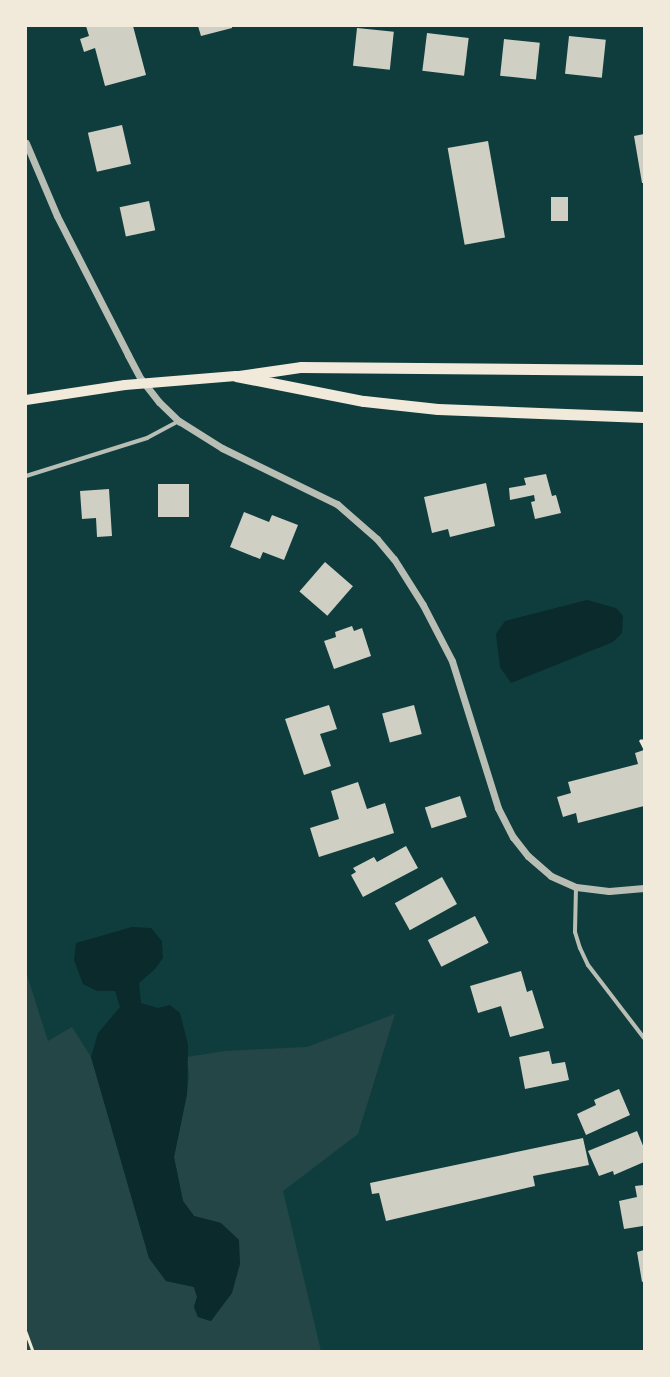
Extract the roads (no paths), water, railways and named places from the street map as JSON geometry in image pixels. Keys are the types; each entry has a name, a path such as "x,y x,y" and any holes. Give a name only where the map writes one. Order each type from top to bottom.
{"highway":[{"path":"236,376 301,367 644,370"},
{"path":"236,376 364,401 430,408 644,417"}],"main road":[{"path":"26,400 72,392 236,376"}],"street":[{"path":"26,143 57,216 141,379 179,421 222,448 336,504 377,539 394,559 423,605 452,661 498,808 513,837 528,856 551,876 576,887 609,891 644,888"},
{"path":"26,476 147,438 179,421"},
{"path":"576,887 575,932 580,948 588,965 644,1038"}]}
